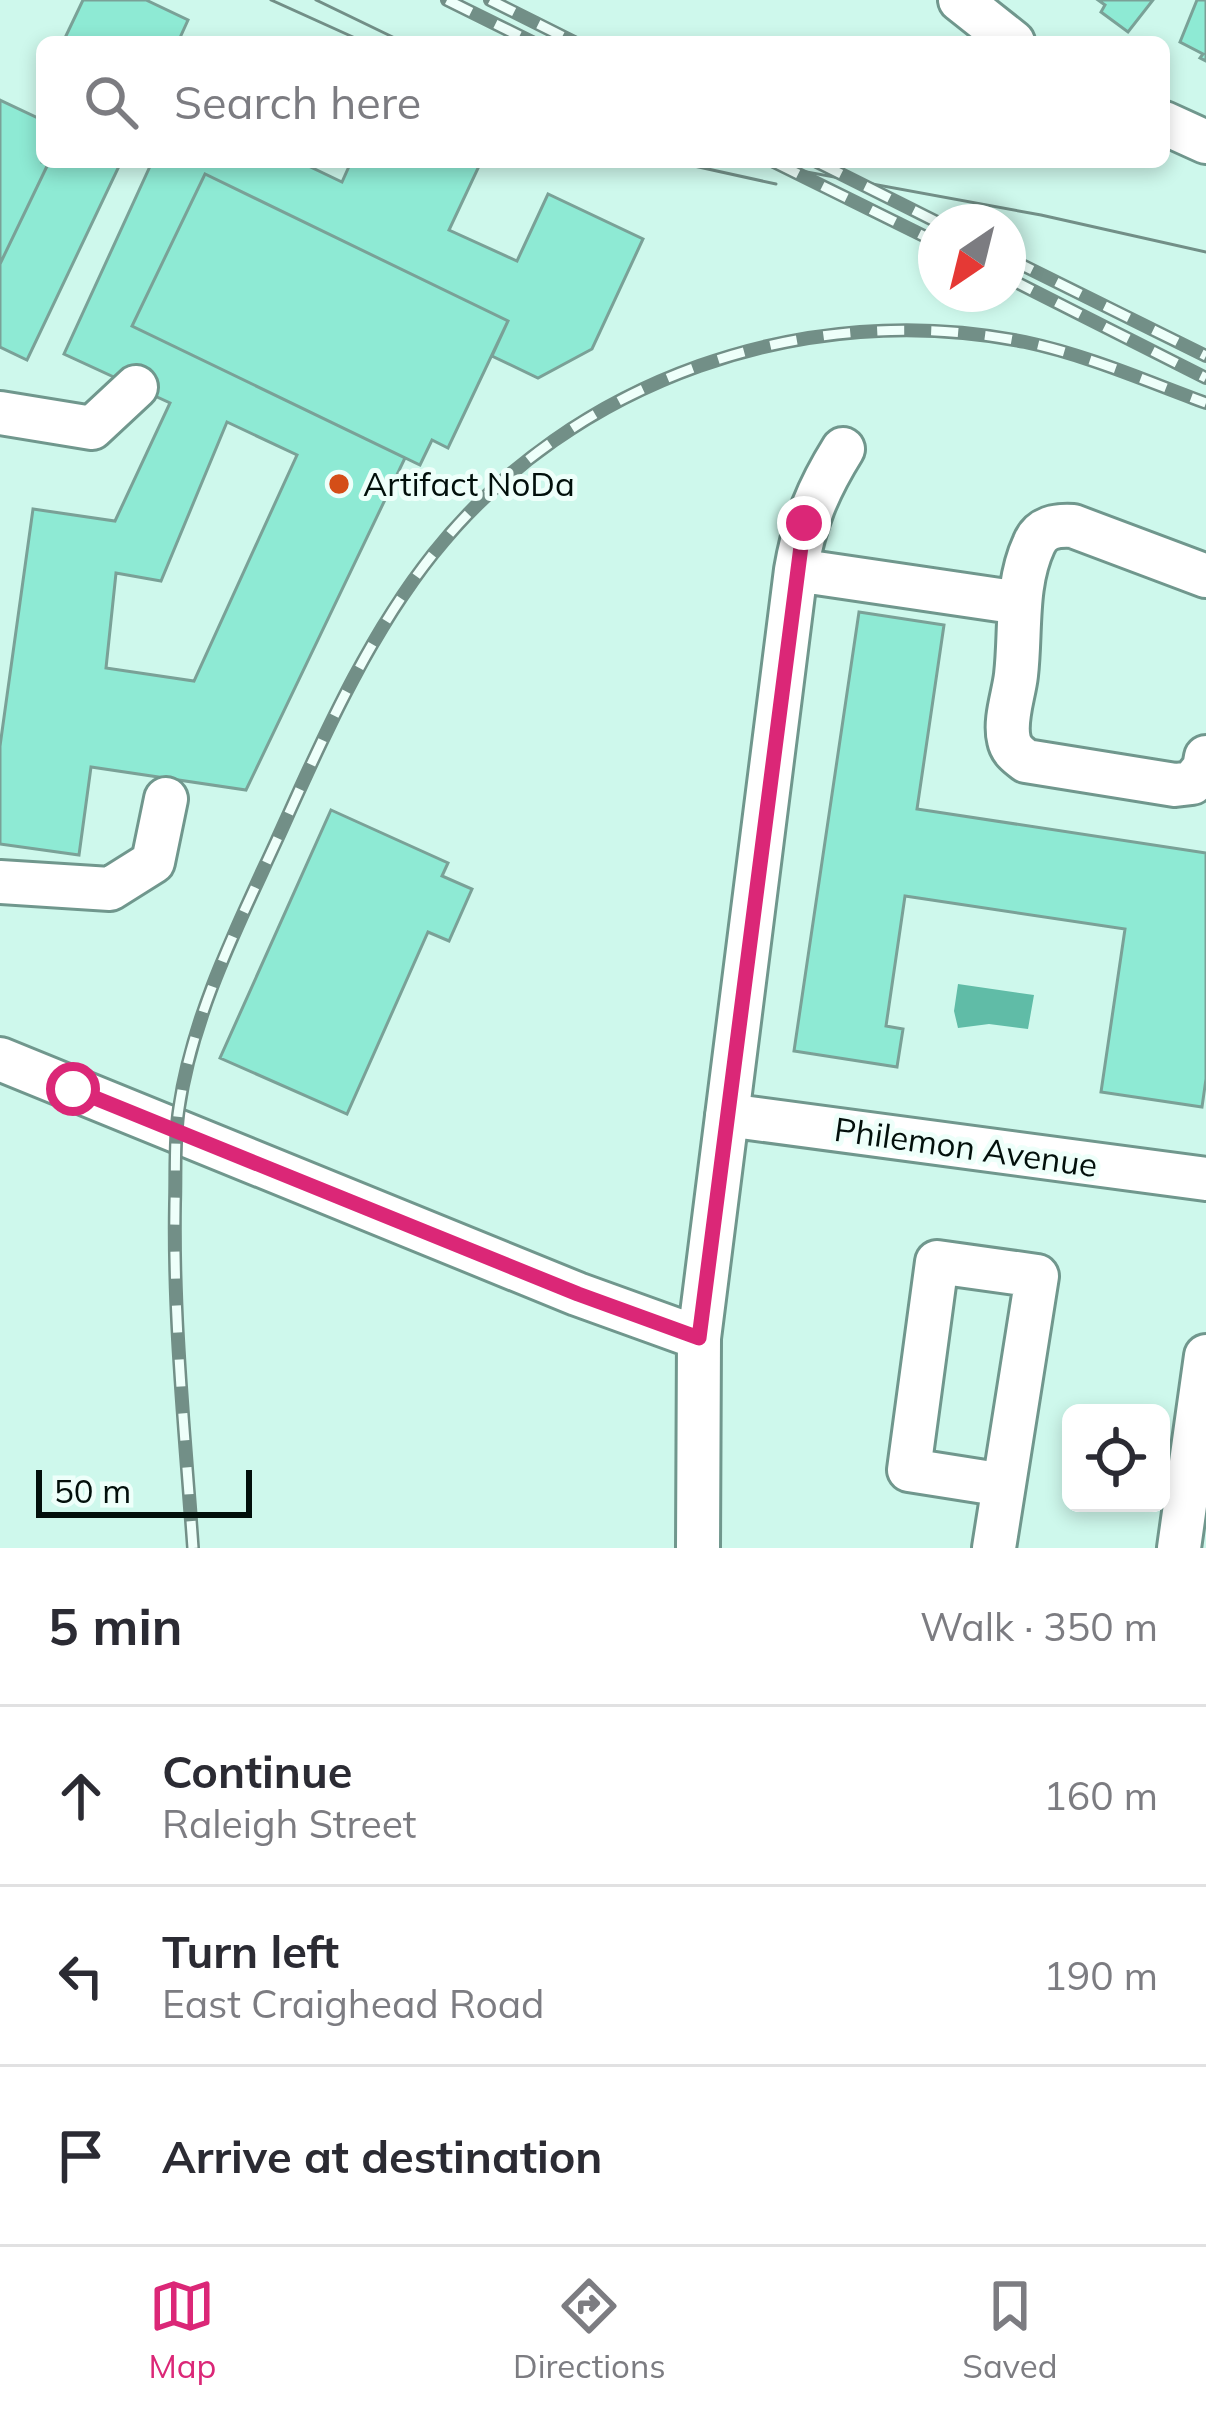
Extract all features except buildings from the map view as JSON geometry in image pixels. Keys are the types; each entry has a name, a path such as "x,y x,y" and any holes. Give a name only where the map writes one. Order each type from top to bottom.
{"street":[{"path":"960,0 1005,36"},
{"path":"1170,126 1206,142"},
{"path":"0,413 92,428 136,387"},
{"path":"698,1548 699,1338 796,570 804,523 843,448"},
{"path":"1206,576 1073,526 1056,525 1043,532 1034,544 1019,603 1017,670 1008,733 1015,753 1039,765 1184,785 1199,776 1206,757"},
{"path":"796,570 1019,603"},
{"path":"0,882 110,889 152,862 166,799"},
{"path":"0,1060 578,1294 699,1338"},
{"name":"Philemon Avenue","path":"727,1114 1206,1179"},
{"path":"994,1548 1004,1485 1036,1276 937,1262 908,1470 1004,1485"},
{"path":"1179,1548 1206,1356"}],"shaded area":[{"path":"958,984 1034,995 1028,1029 989,1024 958,1028 954,1011"}],"tram line":[{"path":"271,0 351,36"},
{"path":"316,0 391,36"},
{"path":"703,168 776,184"},
{"path":"785,168 1041,215 1206,252"}],"railway":[{"path":"447,0 520,36"},
{"path":"490,0 562,36"},
{"path":"786,168 918,233"},
{"path":"829,168 918,212"},
{"path":"1026,267 1206,356"},
{"path":"1026,287 1206,378"},
{"path":"193,1548 175,1247 176,1132 186,1070 224,957 320,746 371,646 433,554 489,493 553,441 624,398 699,366 779,344 860,332 943,331 1025,342 1094,361 1206,403"}],"place":[{"name":"Artifact NoDa","path":"339,484"}],"route":[{"path":"73,1089 578,1294 699,1338 804,523"}]}
